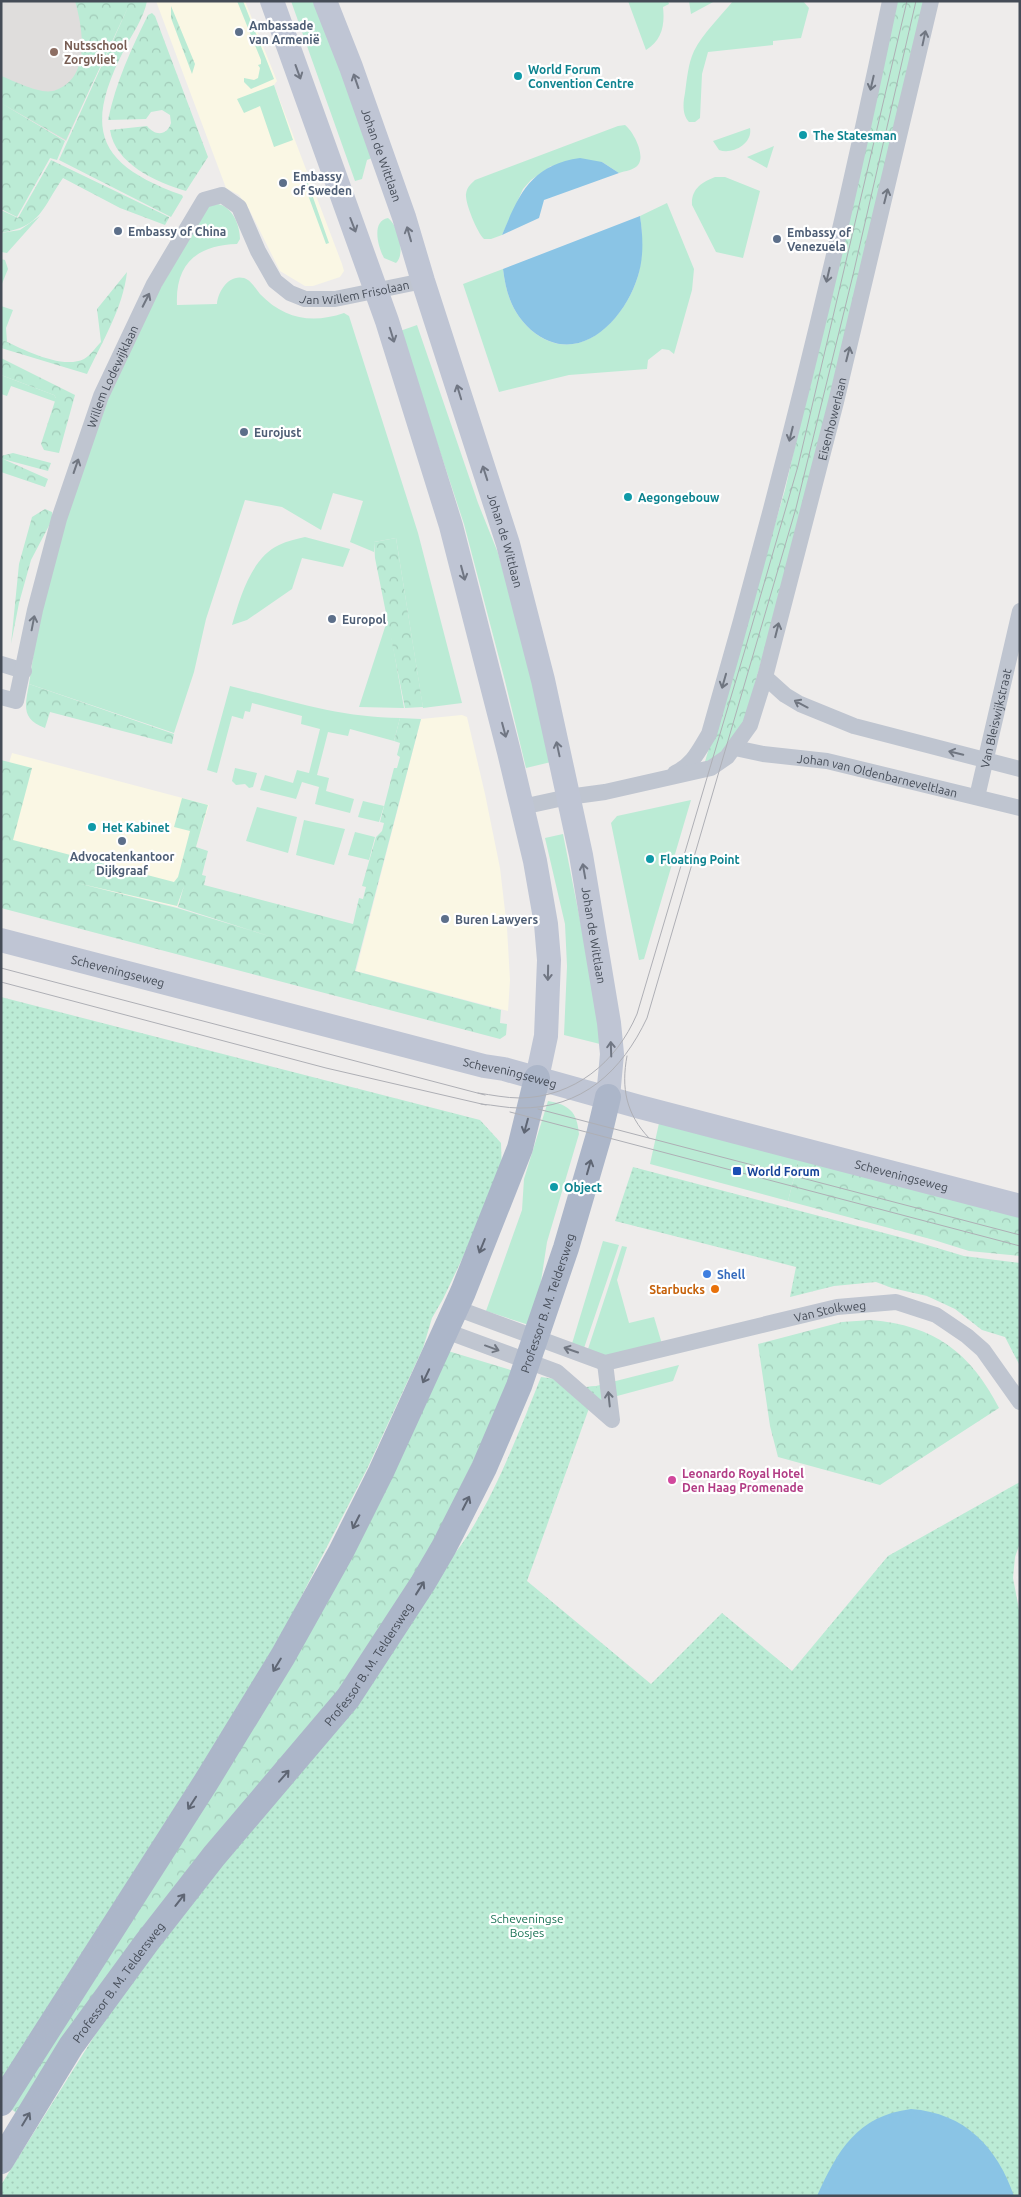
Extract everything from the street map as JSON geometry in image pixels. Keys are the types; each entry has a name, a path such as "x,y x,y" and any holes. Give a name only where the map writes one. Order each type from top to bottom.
{"main road":[{"path":"1,2103 206,1782 283,1656 341,1552 381,1472 451,1320 500,1201 520,1148 546,1036 549,960 546,924 522,807 451,526 387,321 272,1"},
{"name":"Johan de Wittlaan","path":"325,1 399,200 423,281 508,544 543,680 581,855 609,1023 612,1054 608,1097"},
{"name":"Scheveningseweg","path":"1,940 537,1078 1020,1206"},
{"name":"Professor B. M. Teldersweg","path":"1,2161 71,2046 147,1942 214,1856 348,1698 444,1547 480,1476 519,1386 566,1248 599,1136 608,1097"}],"street":[{"name":"Eisenhowerlaan","path":"659,780 684,769 693,761 709,734 766,532 802,391 890,1"},
{"name":"Eisenhowerlaan","path":"522,807 568,797 599,793 711,768 727,757 750,725 765,677 836,402 932,1"},
{"name":"Willem Lodewijklaan","path":"9,699 24,670 35,610 59,519 101,396 139,313 200,203 214,196 222,195 239,207 258,250 275,281 290,292"},
{"name":"Jan Willem Frisolaan","path":"290,292 305,300 335,299 423,281"},
{"name":"Van Bleiswijkstraat","path":"977,797 1020,611"},
{"path":"1,664 24,670"},
{"path":"765,677 785,695 800,704 854,726 1020,769"},
{"name":"Johan van Oldenbarneveltlaan","path":"735,748 763,754 827,761 1020,808"},
{"name":"Van Stolkweg","path":"605,1363 837,1307 896,1302 936,1315 967,1336 983,1350 1020,1402"},
{"path":"451,1320 531,1349 605,1363 612,1420 531,1349 451,1320"}],"shaded area":[{"name":"Nutsschool Zorgvliet","path":"1,1 130,1 66,141 1,103"},
{"path":"156,1 245,1 277,81 274,85 342,264 344,271 340,277 313,286 305,286 280,271 249,209 239,195 226,188"},
{"path":"462,715 467,717 500,868 507,928 510,980 508,1011 356,971 421,719"},
{"path":"12,753 209,805 177,907 1,865 1,790"}],"green space":[{"path":"75,1 147,1 141,20 111,78 104,102 102,123 106,141 116,157 132,171 182,195 183,197 171,217 59,160 129,5 66,140 1,103 1,76 36,90 50,91 67,84 75,75 80,64 82,38"},
{"path":"237,1 243,1 274,79 251,89 244,82 244,78 254,80 258,78 260,68 258,65 261,64 261,60"},
{"path":"291,1 316,1 372,158 367,160 362,179 355,181"},
{"path":"628,1 668,1 669,4 663,7 663,26 659,37 646,50"},
{"path":"689,1 715,1 691,14"},
{"path":"733,1 803,1 809,8 801,38 773,41 773,45 708,52 702,74 700,118 695,122 689,122 685,116 684,105 692,56 702,38"},
{"path":"896,1 927,1 831,409 746,716 730,745 704,765 785,490"},
{"path":"171,6 195,64 192,74 171,18"},
{"path":"152,13 155,16 208,157 186,191 150,177 128,162 113,142 110,130 147,126 154,132 164,132 171,123 170,115 162,110 151,112 146,119 108,120 115,92 125,66 148,15"},
{"path":"274,85 293,140 274,147 260,106 244,113 237,99"},
{"path":"1,103 65,141 57,160 50,158 17,217 1,209"},
{"path":"625,125 632,132 640,150 640,161 636,167 619,173 602,162 551,166 531,180 523,189 502,235 491,239 484,239 472,217 466,198 468,188 475,180"},
{"path":"750,128 750,134 745,143 730,151 719,150 713,141"},
{"path":"774,146 767,168 747,157"},
{"path":"51,160 169,218 165,225 120,208 63,178 40,214 25,226 1,233 1,210 18,218"},
{"path":"715,177 725,177 760,191 743,258 716,252 692,205 695,190 706,181"},
{"path":"308,183 329,243 326,244 304,184"},
{"path":"667,203 694,269 692,290 674,354 669,350 662,349 648,360 647,369 569,375 499,392 463,284 503,269 511,302 519,317 531,330 548,341 565,344 581,342 596,335 610,324 622,309 631,293 640,269 642,231 640,216"},
{"path":"218,204 232,213 239,228 240,239 237,244 211,248 192,259 180,278 177,290 177,305 217,304 225,285 239,277 249,280 269,302 289,314 310,318 321,318 344,313 349,316 418,533 462,703 423,708 396,538 374,542 374,552 350,542 363,501 333,493 321,530 282,507 245,500 206,619 194,672 174,733 29,684 40,611 64,520 106,401 143,318 208,206"},
{"path":"40,216 7,253 1,252 1,233 20,230"},
{"path":"388,218 395,227 400,240 399,259 396,263 384,258 378,241 379,224"},
{"path":"1,259 5,260 8,269 1,286"},
{"path":"127,272 117,312 87,374 1,348 1,339 31,353 54,360 75,362 84,359 101,342 97,309"},
{"path":"1,306 13,310 6,328 7,342 1,339"},
{"path":"417,325 478,503 498,553 532,673 551,762 526,768 464,524 400,331"},
{"path":"1,358 75,395 59,453 44,450 41,444 56,398 54,395 1,375"},
{"path":"1,375 54,395 56,402 11,386 7,396 1,394"},
{"path":"13,453 51,463 48,471 3,459 48,479 45,487 1,472 1,456"},
{"path":"45,509 52,512 53,518 31,560 19,603 11,644 19,564 32,517"},
{"path":"305,537 350,549 343,567 302,558 292,589 247,620 232,625 243,591 261,559 279,545"},
{"path":"396,538 423,707 405,708 375,558 374,542"},
{"path":"388,618 404,708 359,707"},
{"path":"29,684 174,734 172,744 50,712 45,728 32,720 26,711"},
{"path":"230,686 335,712 400,718 394,741 350,729 348,736 328,732 317,775 329,778 326,791 354,799 350,813 315,804 319,787 302,782 296,799 260,790 265,775 293,783 297,770 309,773 320,729 301,724 302,716 252,703 250,712 245,711 243,719 232,716 217,773 207,770"},
{"path":"400,718 421,719 355,971 501,1010 500,1023 507,1024 506,1035 500,1039 1,908 1,760 32,768 13,840 174,882 178,877 190,831 174,827 182,798 208,805 196,847 208,851 202,875 206,876 204,885 353,924 359,898 363,899 366,887 362,886 376,837 382,831 384,823 380,822 394,768 397,768 400,757 397,755 400,743 394,741","holes":["77,883 177,906 184,886 178,907 272,937 177,908"]},
{"path":"235,768 257,773 253,787 249,788 245,784 236,785 232,781"},
{"path":"691,800 644,959 639,960 611,823 617,816"},
{"path":"363,801 384,806 379,822 358,817"},
{"path":"257,807 297,817 288,853 246,841"},
{"path":"304,820 345,829 334,865 296,855"},
{"path":"355,832 375,837 369,860 348,855"},
{"path":"563,834 597,1006 600,1044 564,1035 567,966 565,924 545,838"},
{"path":"1,997 480,1120 501,1143 502,1175 443,1299 432,1318 423,1348 367,1469 282,1634 195,1779 1,2083"},
{"path":"548,1101 571,1110 578,1126 579,1134 547,1242 538,1301 529,1325 486,1311 522,1210 524,1179"},
{"path":"661,1114 801,1150 788,1201 650,1164"},
{"path":"801,1150 1020,1209 1020,1256 969,1251 788,1201"},
{"path":"633,1167 907,1239 964,1256 1020,1263 1020,1366 1005,1337 982,1330 955,1309 927,1296 892,1288 876,1282 834,1286 790,1297 796,1267 615,1221"},
{"path":"603,1241 619,1245 583,1351 571,1347"},
{"path":"622,1246 627,1247 617,1280 629,1323 654,1317 662,1344 605,1358 587,1352"},
{"path":"871,1320 914,1328 948,1345 963,1357 976,1372 999,1408 880,1485 778,1457 770,1426 758,1344 842,1322"},
{"path":"448,1351 514,1371 498,1411 426,1557 369,1650 18,2114 11,2109"},
{"path":"679,1365 673,1381 591,1403 576,1388 596,1386"},
{"name":"Scheveningse Bosjes","path":"541,1377 563,1380 576,1388 597,1386 527,1581 651,1684 722,1613 792,1671 888,1556 1020,1482 1020,1543 1015,1557 1013,1578 1020,1615 1020,2196 1,2196 1,2185 115,2003 463,1543 501,1474"}],"water":[{"path":"580,158 602,162 619,173 544,200 539,218 502,235 521,194 538,175 550,167"},
{"path":"640,216 642,246 638,276 622,309 610,324 596,335 581,342 565,344 548,341 524,323 511,302 503,269"},
{"path":"911,2109 947,2117 963,2125 988,2148 1007,2178 1014,2196 817,2196 842,2150 863,2127 876,2119 892,2113"}],"tram line":[{"path":"478,1093 520,1098 540,1096 575,1084 605,1062 628,1032 637,1014 798,466 907,1"},
{"path":"481,1104 514,1108 542,1107 562,1102 581,1094 612,1070 625,1055 647,1018 796,508 853,275 916,1"},
{"path":"1,968 485,1095"},
{"path":"1,982 326,1068 486,1105"},
{"path":"627,1056 625,1068 627,1100 635,1120 649,1138"},
{"path":"538,1109 1020,1235"},
{"path":"510,1112 1020,1246"}],"place":[{"name":"Ambassade van Armenië","path":"239,32"},
{"name":"Nutsschool Zorgvliet","path":"54,52"},
{"name":"World Forum Convention Centre","path":"518,76"},
{"name":"The Statesman","path":"803,135"},
{"name":"Embassy of Sweden","path":"283,183"},
{"name":"Embassy of China","path":"118,231"},
{"name":"Embassy of Venezuela","path":"777,239"},
{"name":"Eurojust","path":"244,432"},
{"name":"Aegongebouw","path":"628,497"},
{"name":"Europol","path":"332,619"},
{"name":"Het Kabinet","path":"92,827"},
{"name":"Advocatenkantoor Dijkgraaf","path":"122,841"},
{"name":"Floating Point","path":"650,859"},
{"name":"Buren Lawyers","path":"445,919"},
{"name":"World Forum","path":"737,1171"},
{"name":"Object","path":"554,1187"},
{"name":"Shell","path":"707,1274"},
{"name":"Starbucks","path":"715,1289"},
{"name":"Leonardo Royal Hotel Den Haag Promenade","path":"672,1480"}]}
